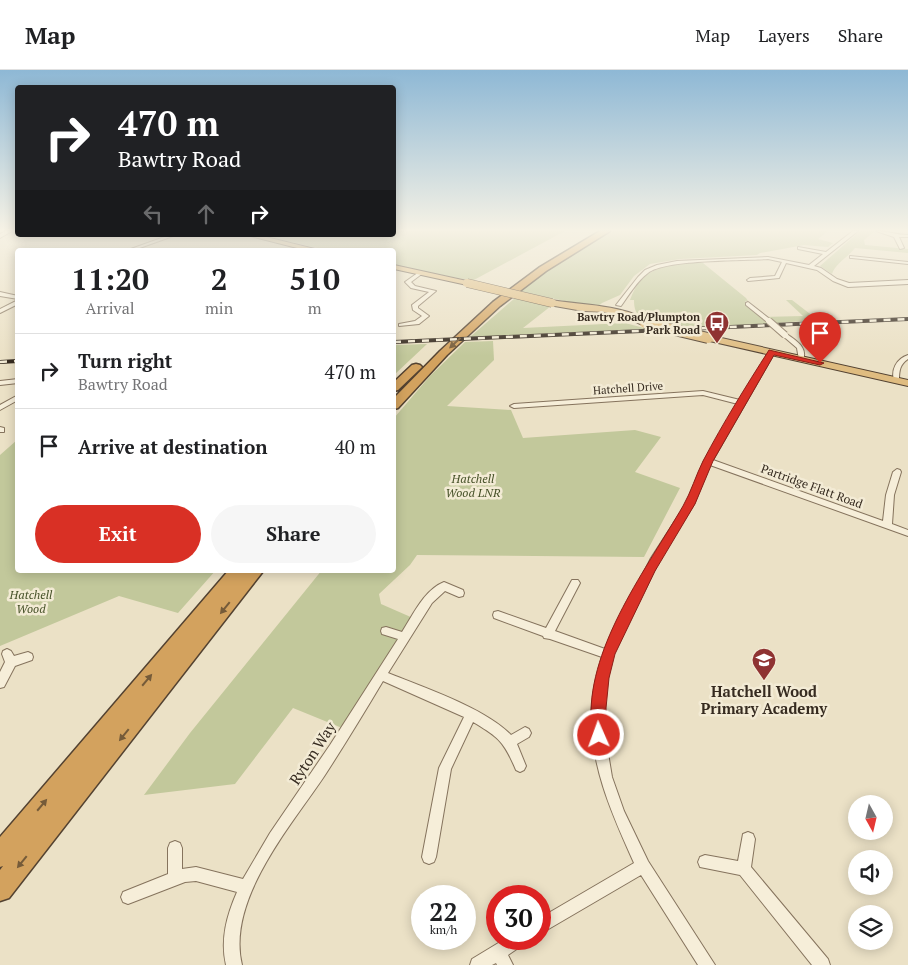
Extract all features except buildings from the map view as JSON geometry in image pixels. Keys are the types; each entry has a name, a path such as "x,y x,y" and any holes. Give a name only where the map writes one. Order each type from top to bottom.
{"highway":[{"path":"421,273 552,303 582,308 607,309 614,313 622,309 645,323 908,383"},
{"path":"396,386 432,350 526,273"},
{"path":"396,402 486,313 538,273"},
{"path":"0,855 235,573"},
{"path":"0,889 254,573"}],"street":[{"path":"401,325 417,323 426,316 415,305 433,291 413,286 408,282 421,273"},
{"path":"622,309 640,278 647,273"},
{"path":"744,276 752,282 777,277 779,273"},
{"path":"826,273 840,283 848,285 908,282"},
{"path":"0,294 15,297"},
{"path":"0,311 15,304"},
{"path":"748,304 801,349 803,353 801,359"},
{"path":"707,965 643,866 618,813 606,777 599,735 598,708 602,678 608,654 656,558 690,504 708,461 772,352"},
{"path":"896,380 898,364 908,357"},
{"path":"0,382 15,381"},
{"name":"Hatchell Drive","path":"514,406 703,393 742,403"},
{"path":"0,408 15,400"},
{"name":"Partridge Flatt Road","path":"708,461 908,533"},
{"path":"886,526 890,495 897,472"},
{"path":"548,635 575,583"},
{"name":"Ryton Way","path":"234,965 232,960 232,933 237,909 268,849 347,730 428,600 444,586 459,593"},
{"path":"498,615 548,635 608,654"},
{"path":"386,631 405,637"},
{"path":"0,682 9,658 28,657"},
{"path":"381,675 471,714 504,736 509,742 520,766"},
{"path":"429,858 445,768 471,714"},
{"path":"509,742 525,733"},
{"path":"744,869 748,839"},
{"path":"175,848 175,879"},
{"path":"705,862 744,869 822,965"},
{"path":"551,920 643,866"},
{"path":"128,897 185,875 196,874 247,887"},
{"path":"478,965 502,958"}],"green space":[{"path":"432,273 487,273 472,281"},
{"path":"542,273 638,273 620,295 602,303 596,308 519,291"},
{"path":"651,273 715,273 746,298 748,301 745,301 761,317 803,316 786,300 792,300 818,320 701,327 658,324 639,316 635,309 634,300 630,300 635,289"},
{"path":"515,298 551,306 523,328 625,323 648,329 470,337"},
{"name":"Hatchell Wood LNR","path":"493,341 494,360 447,406 511,410 523,438 635,430 661,437 635,472 680,488 644,557 417,555 410,565 379,594 381,604 413,618 347,730 293,708 235,784 144,795 190,733 320,573 396,573 396,416 430,376 465,342"},
{"path":"427,344 396,373 396,345"},
{"name":"Hatchell Wood","path":"15,442 15,573 213,573 178,613 119,596 0,646 0,455"}],"railway":[{"path":"396,342 908,319"},
{"path":"0,362 15,361"}],"place":[{"name":"Bawtry Road/Plumpton Park Road","path":"717,344"},
{"name":"Hatchell Wood Primary Academy","path":"764,681"}],"route":[{"path":"599,735 598,708 602,678 608,654 649,570 690,504 708,461 772,352 820,363"}]}
